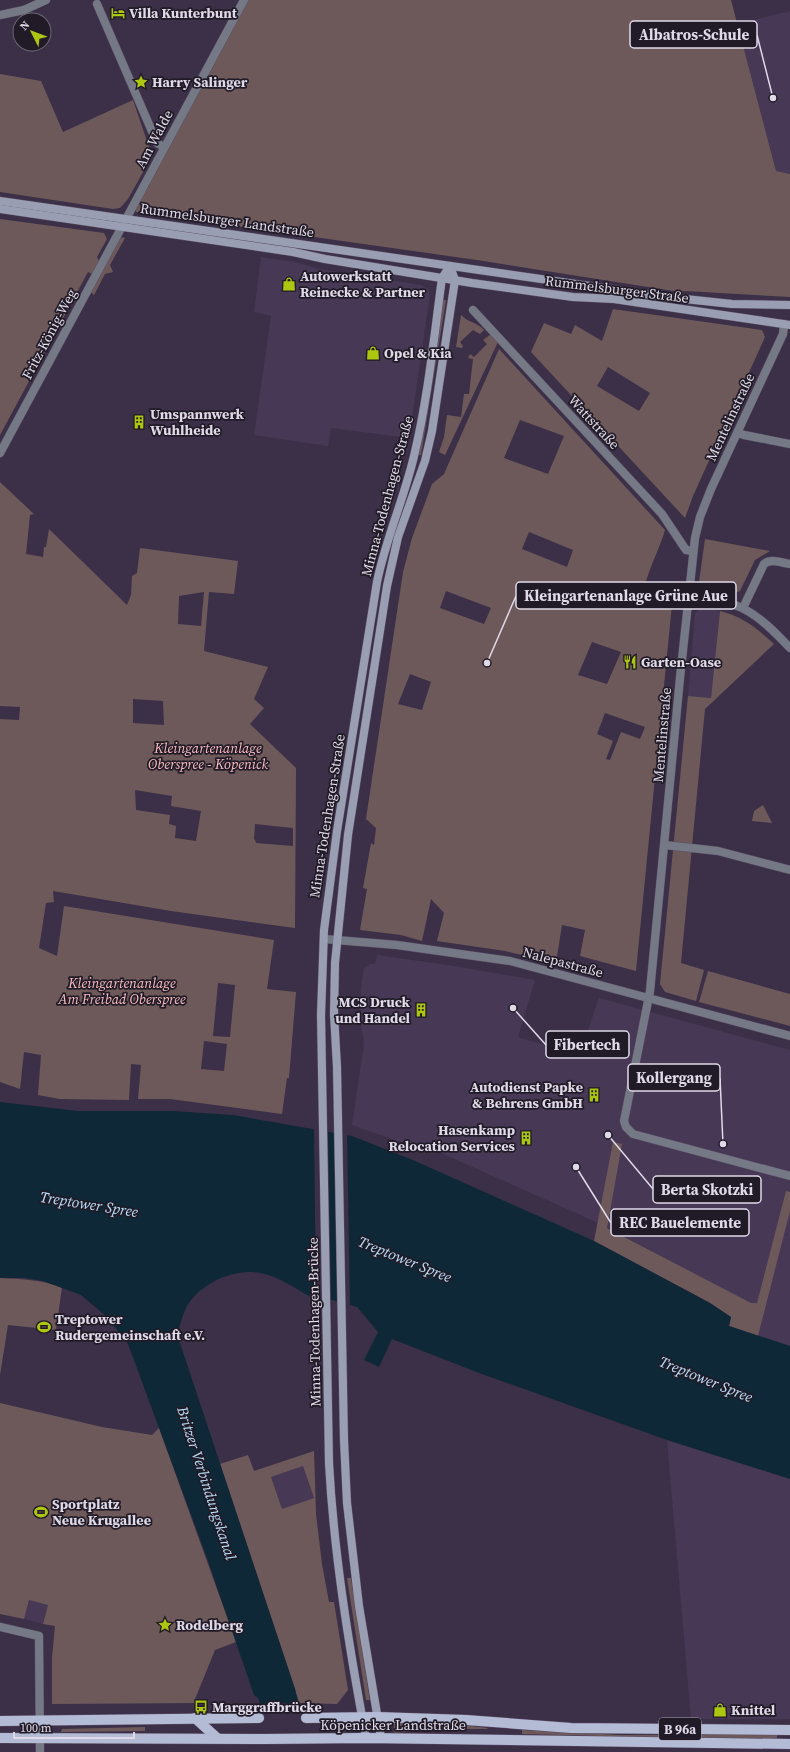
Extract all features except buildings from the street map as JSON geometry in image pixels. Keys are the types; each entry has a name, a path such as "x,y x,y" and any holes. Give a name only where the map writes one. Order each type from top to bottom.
{"main road":[{"name":"Rummelsburger Landstraße","path":"0,201 450,266"},
{"name":"Rummelsburger Landstraße","path":"0,209 293,252 325,259 442,278"},
{"name":"Minna-Todenhagen-Straße","path":"322,1068 321,991 325,917 337,831 377,582 386,542 408,477 419,436 442,278 450,266"},
{"name":"Minna-Todenhagen-Straße","path":"337,1067 334,1014 337,940 348,835 387,586 398,537 424,461 432,431 455,280 450,266"},
{"name":"Rummelsburger Straße","path":"450,266 694,300 732,304 790,305"},
{"name":"Rummelsburger Straße","path":"442,278 572,298 614,299 787,324"},
{"name":"Minna-Todenhagen-Brücke","path":"337,1067 344,1462 354,1574 377,1717"},
{"name":"Minna-Todenhagen-Brücke","path":"322,1068 329,1463 333,1522 339,1575 362,1717"},
{"path":"362,1717 366,1738"},
{"name":"Köpenicker Landstraße","path":"306,1718 377,1717 466,1720 571,1728 790,1730"},
{"path":"377,1717 381,1738"},
{"path":"195,1718 217,1738"},
{"path":"0,1721 259,1718"},
{"name":"Köpenicker Landstraße","path":"0,1738 381,1738 570,1742 790,1744"}],"street":[{"path":"0,15 24,10 44,0"},
{"name":"Am Walde","path":"121,227 244,0"},
{"path":"97,4 157,143 164,147"},
{"name":"Fritz-König-Weg","path":"0,453 121,227"},
{"name":"Wattstraße","path":"473,310 662,514 686,550 693,551"},
{"name":"Mentelinstraße","path":"787,324 711,489 701,515 693,551 649,999 624,1121 626,1127 633,1134 790,1176"},
{"path":"738,432 744,435 790,444"},
{"path":"743,608 764,564 770,561 790,564"},
{"path":"688,597 722,602 743,608 766,624 790,648"},
{"path":"665,845 718,851 790,870"},
{"name":"Nalepastraße","path":"324,939 397,945 510,962 790,1036"},
{"path":"0,1628 39,1636 40,1752"}],"shaded area":[{"path":"790,11 790,174 776,171 737,24"},
{"path":"261,257 295,262 319,269 421,285 428,289 430,295 409,438 331,428 328,446 254,435 271,316 254,312"},
{"path":"702,607 720,611 711,698 688,696 695,613"},
{"path":"377,955 535,980 518,1037 579,1056 599,998 790,1050 790,1346 758,1336 753,1304 737,1297 607,1227 430,1148 429,1152 352,1125 364,1044 361,1024 361,988 364,968 370,964 375,964"},
{"path":"667,1440 790,1479 790,1719 691,1719"},
{"path":"303,1466 314,1498 282,1509 271,1477"},
{"path":"29,1600 48,1604 43,1624 24,1619"}],"green space":[{"path":"247,0 731,0 776,171 790,174 790,297 685,291 680,292 477,260 136,212 135,208"},
{"path":"0,74 41,81 63,132 133,100 152,156 128,199 120,208 113,209 0,192"},
{"path":"0,219 104,233 107,239 97,257 99,261 92,274 88,272 0,435"},
{"path":"120,237 125,238 110,265 113,272 105,274 94,295 91,292"},
{"path":"443,300 446,300 421,455 419,455"},
{"path":"613,309 762,330 765,337 693,496 685,518 531,352 544,323 571,334 575,325 602,341","holes":["608,367 650,393 639,411 597,386"]},
{"path":"461,315 484,330 480,334 473,330 460,342 463,346 462,348 456,347"},
{"path":"491,334 498,342 445,455 439,452 444,437 447,415 461,417 464,394 469,394 473,359 468,358 470,354 474,357 487,344 483,340"},
{"path":"499,349 665,530 644,590 672,604 636,971 580,956 585,930 562,925 556,963 505,951 437,941 444,913 431,899 422,941 401,935 360,930 367,889 363,888 371,843 374,845 376,828 366,819 403,572 412,538 432,484 444,474","holes":["520,420 564,436 548,474 504,458","529,532 573,550 567,567 522,549","446,591 491,608 484,624 440,608","592,642 621,652 607,684 578,675","410,674 431,682 422,710 398,704","605,713 645,727 640,739 621,732 610,760 606,759 613,741 597,734"]},
{"path":"0,482 34,514 30,515 26,554 43,557 49,529 127,605 131,595 132,576 137,573 140,548 238,561 234,594 209,592 204,651 268,667 254,699 264,708 250,724 296,768 295,928 171,911 53,891 54,902 46,903 39,948 57,956 64,906 274,940 267,989 296,992 289,1078 287,1078 282,1114 170,1099 138,1099 141,1065 131,1064 129,1100 60,1099 38,1095 41,1055 24,1052 20,1089 0,1082 0,719 19,720 20,707 0,706","holes":["204,592 201,626 178,624 179,596","133,699 163,701 164,725 133,723","135,790 172,796 171,806 201,811 196,841 175,838 176,826 169,824 170,815 136,810","255,824 293,828 293,846 256,843 254,839","218,983 235,985 230,1037 213,1036","204,1041 227,1044 224,1071 201,1069"]},
{"path":"705,539 770,551 755,560 740,591 731,594 704,589 699,582"},
{"path":"720,611 743,620 774,644 705,709 681,963 704,970 696,1001 665,992 660,984 688,696 711,698"},
{"path":"763,805 772,823 752,821 754,811"},
{"path":"708,971 790,994 790,1026 699,1002"},
{"path":"613,1142 622,1144 607,1228 751,1303 757,1303 786,1191 790,1192 790,1211 758,1336 729,1326 731,1317 710,1303 594,1241"},
{"name":"Treptower Rudergemeinschaft e.V.","path":"0,1278 31,1280 62,1287 56,1330 8,1325 0,1375"},
{"path":"0,1403 102,1427 152,1435 159,1428 236,1642 215,1650 195,1699 203,1703 52,1704 52,1658 55,1626 43,1624 48,1605 29,1600 24,1619 0,1614"},
{"path":"314,1451 316,1514 322,1564 329,1602 334,1602 348,1690 337,1704 298,1703 295,1689 220,1464 248,1455 254,1471","holes":["303,1466 314,1498 282,1509 271,1477"]},
{"path":"347,1578 351,1578 370,1700 366,1700"},
{"path":"394,1723 463,1725 488,1728 434,1729 394,1733"},
{"path":"145,1727 145,1731 61,1732 62,1729"},
{"path":"522,1730 621,1735 777,1735 777,1738 673,1738 522,1734"}],"water":[{"path":"0,1102 78,1111 173,1111 233,1115 352,1136 413,1160 594,1241 710,1303 731,1317 729,1326 790,1346 790,1479 667,1440 479,1373 392,1339 379,1367 364,1360 378,1332 357,1307 311,1294 309,1296 268,1275 257,1272 245,1272 233,1274 210,1283 192,1299 186,1308 177,1334 295,1689 312,1752 276,1752 258,1698 254,1695 207,1558 128,1344 107,1317 81,1295 43,1281 25,1278 0,1278"}],"pier":[{"path":"314,1128 328,1130 331,1301 316,1297"},
{"path":"334,1131 347,1133 350,1307 337,1303"},
{"name":"Marggraffbrücke","path":"301,1703 314,1752 274,1752 258,1704"}],"place":[{"name":"Villa Kunterbunt","path":"118,13"},
{"name":"Harry Salinger","path":"141,82"},
{"name":"Albatros-Schule","path":"773,98"},
{"name":"Autowerkstatt Reinecke & Partner","path":"289,284"},
{"name":"Opel & Kia","path":"373,353"},
{"name":"Umspannwerk Wuhlheide","path":"139,422"},
{"name":"Garten-Oase","path":"630,662"},
{"name":"Kleingartenanlage Grüne Aue","path":"487,663"},
{"name":"Fibertech","path":"513,1008"},
{"name":"MCS Druck und Handel","path":"421,1010"},
{"name":"Autodienst Papke & Behrens GmbH","path":"594,1095"},
{"name":"Berta Skotzki","path":"608,1135"},
{"name":"Hasenkamp Relocation Services","path":"526,1138"},
{"name":"Kollergang","path":"723,1144"},
{"name":"REC Bauelemente","path":"576,1167"},
{"name":"Treptower Rudergemeinschaft e.V.","path":"44,1327"},
{"name":"Sportplatz Neue Krugallee","path":"41,1512"},
{"name":"Rodelberg","path":"165,1625"},
{"name":"Marggraffbrücke","path":"201,1707"},
{"name":"Knittel","path":"720,1710"}],"park label":[{"name":"Kleingartenanlage Oberspree - Köpenick","path":"208,756"},
{"name":"Kleingartenanlage Am Freibad Oberspree","path":"122,992"}],"water label":[{"name":"Treptower Spree","path":"89,1204"},
{"name":"Treptower Spree","path":"405,1259"},
{"name":"Treptower Spree","path":"706,1379"},
{"name":"Britzer Verbindungskanal","path":"207,1483"}]}
